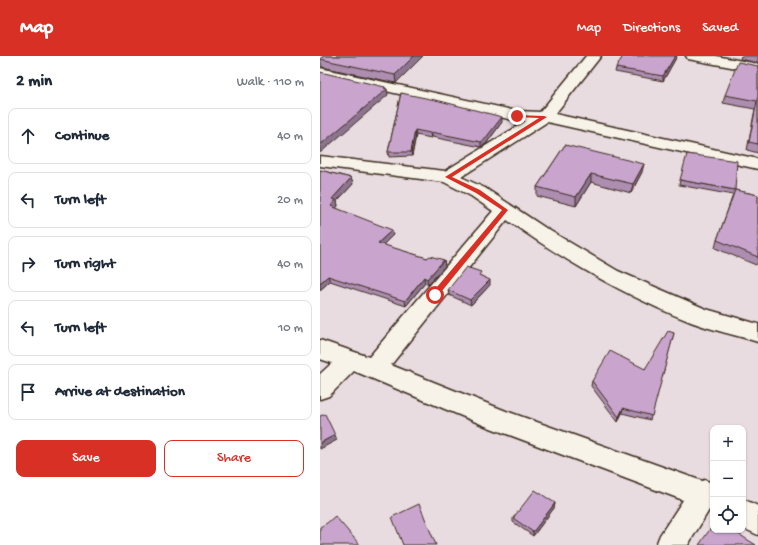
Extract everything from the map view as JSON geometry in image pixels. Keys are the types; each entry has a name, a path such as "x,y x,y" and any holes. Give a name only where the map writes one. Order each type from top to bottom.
{"street":[{"path":"448,177 544,117 594,56"},
{"path":"693,56 758,68"},
{"path":"320,72 517,116 544,117 758,164"},
{"path":"320,161 448,177 478,192 540,234 610,276 699,316 758,333"},
{"path":"374,368 505,210"},
{"path":"320,349 374,368 497,419 709,496 671,545"},
{"path":"320,388 350,360"},
{"path":"746,515 758,521"}],"building":[{"path":"324,56 414,56 395,75 320,59"},
{"path":"623,56 675,56 663,76 616,68"},
{"path":"738,62 758,66 758,144 749,142 757,101 725,95"},
{"path":"320,72 385,87 384,88 387,89 320,145"},
{"path":"401,93 440,101 502,117 481,142 415,130 411,152 388,152"},
{"path":"565,145 644,164 633,184 591,174 576,197 537,187"},
{"path":"687,154 737,161 735,190 680,180"},
{"path":"320,170 351,178 332,199 336,200 331,206 392,230 378,243 427,258 430,256 444,260 427,279 424,277 405,301 328,276 320,283"},
{"path":"735,190 758,195 758,257 717,240"},
{"path":"466,267 481,272 479,275 490,280 470,300 448,290"},
{"path":"668,331 674,333 652,416 623,408 619,417 592,381 610,351 645,369"},
{"path":"325,414 335,435 320,443 320,416"},
{"path":"535,490 555,503 533,532 513,518"},
{"path":"419,504 436,545 403,545 392,517"},
{"path":"335,516 360,545 320,545 320,527"},
{"path":"710,529 710,533 737,533 756,545 699,545"}],"route":[{"path":"435,295 505,210 478,192 448,177 544,117 517,116"}]}
